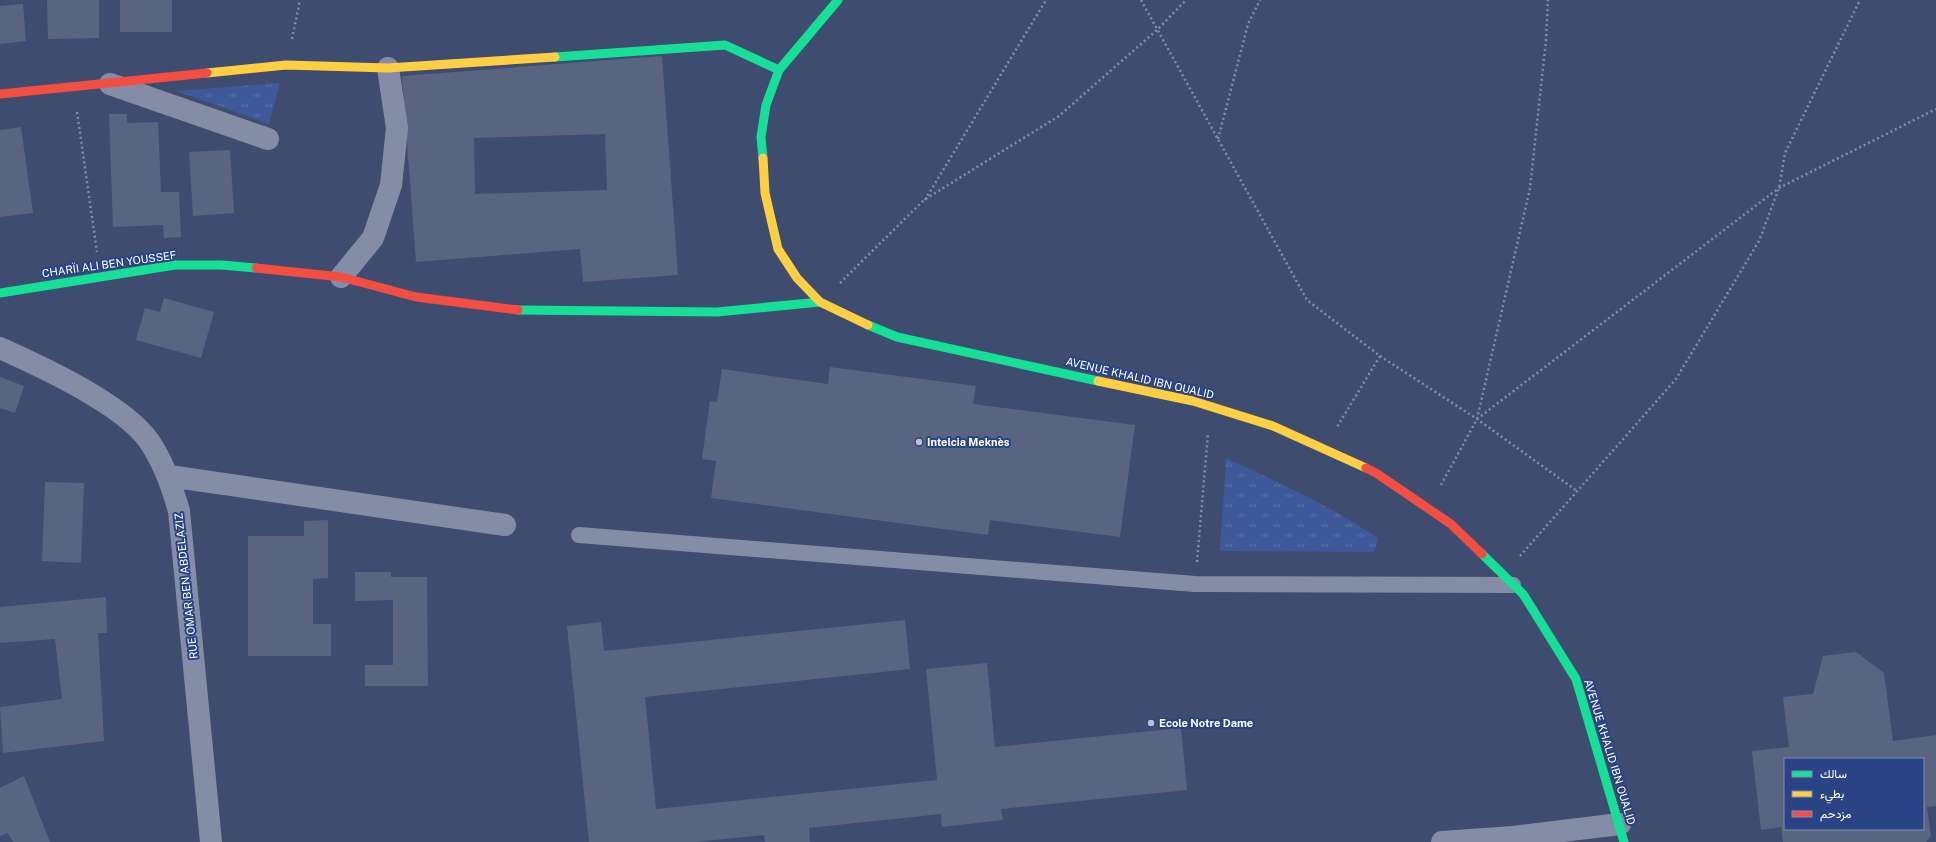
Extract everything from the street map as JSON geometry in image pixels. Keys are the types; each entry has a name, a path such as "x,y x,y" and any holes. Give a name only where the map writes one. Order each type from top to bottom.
{"street":[{"path":"820,302 797,278 778,249 765,193 762,137 766,105 779,70 838,0"},
{"path":"0,94 74,88 286,65 388,68 725,45 779,70"},
{"path":"341,277 373,238 391,185 397,128 388,68"},
{"path":"110,84 268,139"},
{"name":"CHARÏI ALI BEN YOUSSEF","path":"0,293 175,265 221,265 341,277 416,297 529,311 717,312 820,302"},
{"name":"AVENUE KHALID IBN OUALID","path":"820,302 849,317 897,337 1193,401 1273,426 1376,473 1451,524 1523,594 1576,680 1622,833"},
{"name":"RUE OMAR BEN ABDELAZIZ","path":"0,348 70,383 119,412 148,441 169,476 179,511 211,842"},
{"path":"169,476 505,525"},
{"path":"1442,842 1514,837 1622,833"}],"lane":[{"path":"579,535 1195,584 1508,580"}],"path":[{"path":"286,65 300,0"},
{"path":"924,200 1046,0"},
{"path":"1141,0 1307,300 1380,356 1477,418 1577,492"},
{"path":"820,302 924,200 1059,116 1157,30 1186,0"},
{"path":"1218,139 1248,24 1260,0"},
{"path":"1428,509 1477,418 1530,188 1546,40 1548,0"},
{"path":"1508,580 1577,492 1676,379 1759,241 1779,188 1785,154 1860,0"},
{"path":"74,88 100,276"},
{"path":"1477,418 1779,188 1936,109"},
{"path":"1324,449 1380,356"},
{"path":"1195,584 1210,407"}],"green space":[{"path":"280,83 269,124 177,91"},
{"path":"1226,458 1304,495 1360,526 1378,538 1374,552 1220,551"}],"building":[{"path":"47,0 99,0 99,38 48,39"},
{"path":"120,0 172,0 172,32 120,32"},
{"path":"23,4 26,41 0,44 0,6"},
{"path":"662,56 678,275 583,282 580,249 416,262 402,76","holes":["605,134 607,190 475,194 474,138"]},
{"path":"109,114 127,114 127,123 158,122 161,192 179,192 181,237 164,238 163,225 113,227"},
{"path":"21,127 33,213 0,217 0,130"},
{"path":"230,150 234,213 193,216 189,152"},
{"path":"164,298 214,312 201,358 136,340 145,308 160,312"},
{"name":"Intelcia Meknès","path":"830,367 976,386 973,404 1135,425 1120,537 990,520 988,535 711,498 716,461 702,459 710,401 717,402 722,369 828,384"},
{"path":"0,377 24,386 15,413 0,408"},
{"path":"45,482 84,483 81,563 42,561"},
{"path":"328,520 328,578 313,579 313,624 331,624 331,656 248,656 248,536 304,536 304,521"},
{"path":"355,572 391,572 391,577 427,577 428,686 365,686 365,665 393,665 393,600 355,601"},
{"path":"106,597 107,633 98,633 104,741 3,753 0,707 62,699 55,639 0,643 0,607"},
{"path":"905,620 910,669 645,697 656,809 937,780 926,669 987,663 995,747 1181,728 1187,790 1001,809 1003,820 942,827 941,814 809,828 810,842 765,842 764,835 695,842 589,842 567,626 601,622 604,651"},
{"path":"1856,652 1884,673 1893,741 1936,735 1936,806 1927,807 1931,836 1926,842 1783,842 1781,827 1761,830 1752,751 1789,747 1783,697 1813,694 1823,656"},
{"path":"24,776 50,842 13,842 8,833 0,836 0,788"}],"traffic: fast":[{"path":"763,158 761,137 766,105 779,70 838,0"},
{"path":"555,57 725,45 779,70"},
{"path":"0,293 175,265 221,265 256,268"},
{"path":"518,310 717,312 820,302"},
{"path":"868,325 897,337 1098,381"},
{"path":"1482,554 1523,594 1576,679 1624,842"}],"traffic: slow":[{"path":"207,73 286,65 388,68 555,57"},
{"path":"763,158 765,193 778,249 797,278 820,302 868,325"},
{"path":"1098,381 1193,401 1273,426 1366,468"}],"traffic: jam":[{"path":"0,94 207,73"},
{"path":"256,268 341,277 416,297 518,310"},
{"path":"1366,468 1376,473 1451,524 1482,554"}],"place":[{"name":"Intelcia Meknès","path":"919,442"},
{"name":"Ecole Notre Dame","path":"1151,723"}]}
